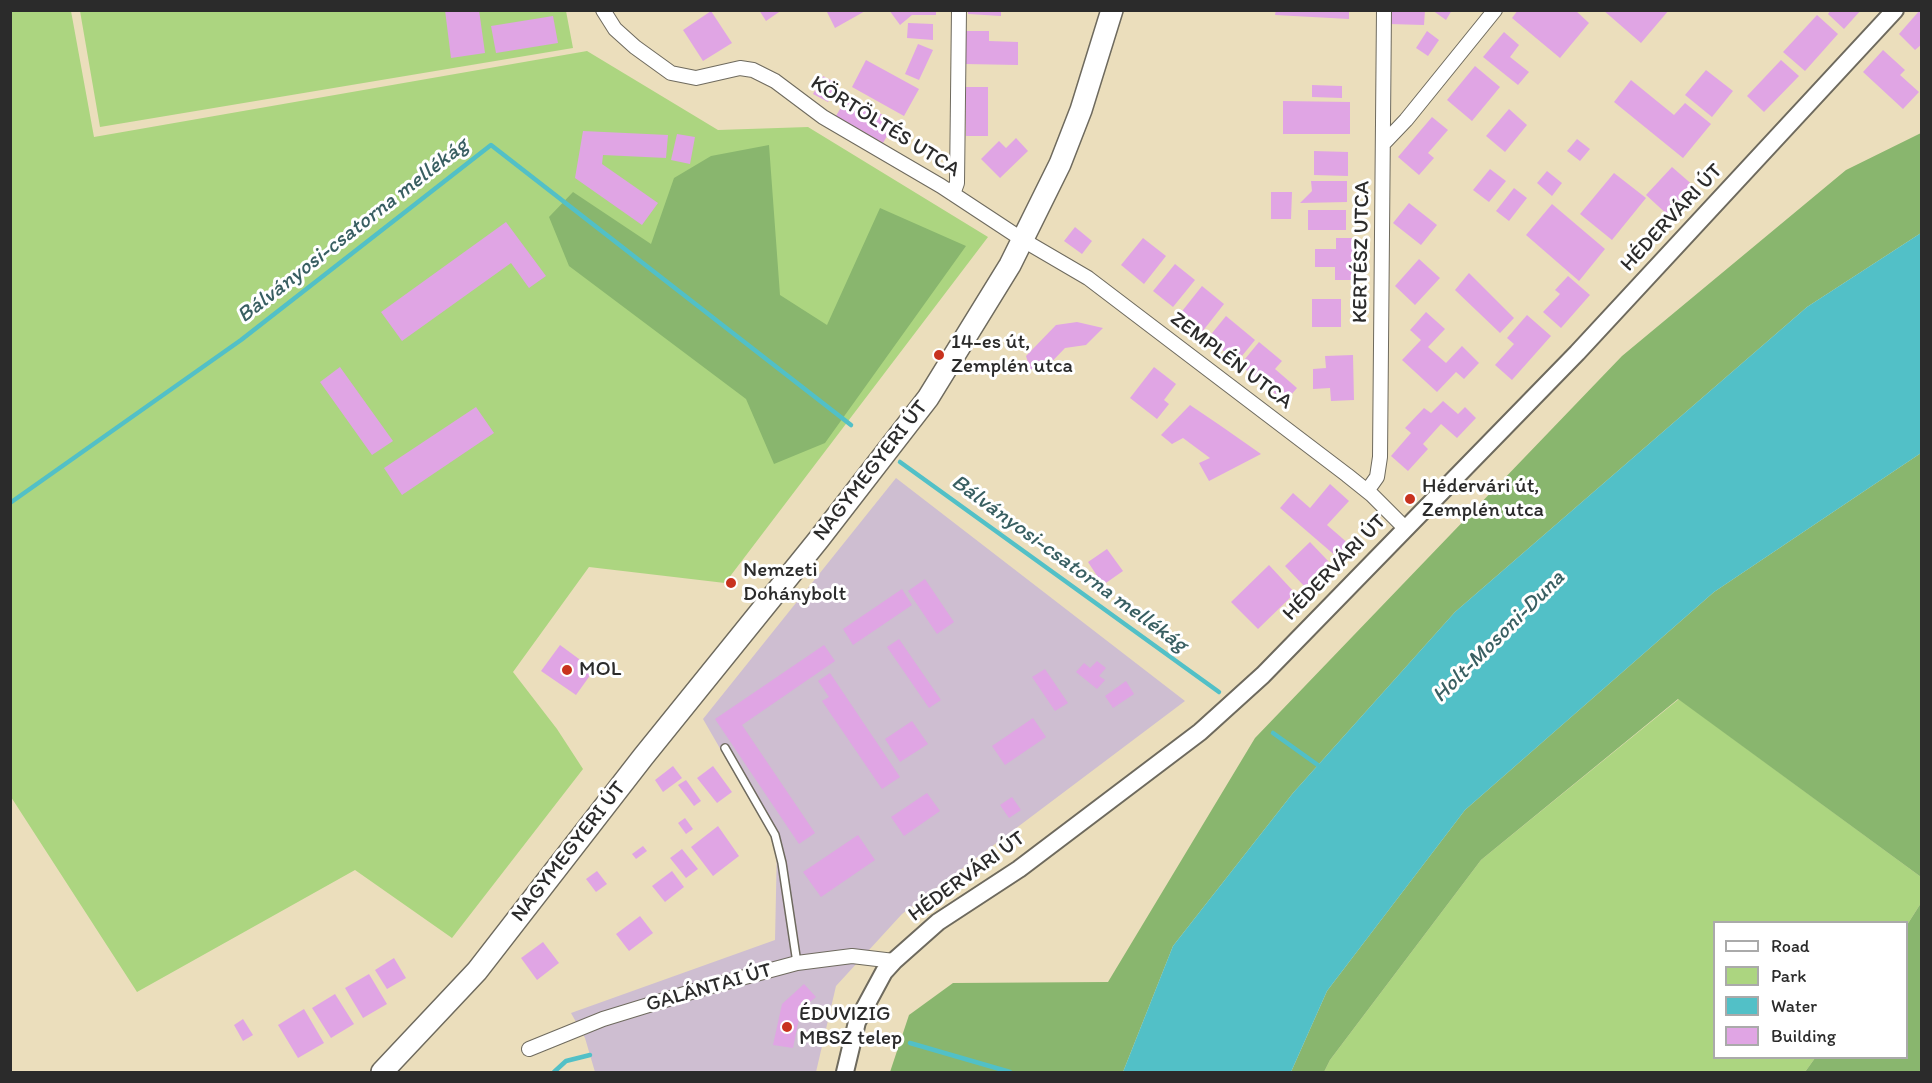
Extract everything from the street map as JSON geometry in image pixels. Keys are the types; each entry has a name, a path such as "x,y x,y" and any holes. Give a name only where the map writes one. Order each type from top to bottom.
{"main road":[{"name":"NAGYMEGYERI ÚT","path":"382,1072 477,971 643,757 896,442 928,398 1023,240 1071,138 1092,79 1112,10"}],"street":[{"name":"KÖRTÖLTÉS UTCA","path":"603,10 615,29 671,73 696,78 740,68 753,70 775,81 831,123 952,194 1023,240"},
{"path":"952,194 957,183 959,10"},
{"name":"KERTÉSZ UTCA","path":"1368,492 1377,477 1380,457 1384,10"},
{"path":"1384,143 1406,120 1495,10"},
{"name":"HÉDERVÁRI ÚT","path":"845,1072 857,1022 884,972 894,961 938,922 1019,869 1200,732 1263,675 1576,353 1895,10"},
{"name":"ZEMPLÉN UTCA","path":"1023,240 1088,278 1368,492 1405,528"},
{"name":"GALÁNTAI ÚT","path":"529,1049 603,1019 797,963 852,956 894,961"}],"lane":[{"path":"725,748 775,835 782,863 797,963"}],"shaded area":[{"path":"896,478 1185,701 902,914 836,986 816,1072 595,1072 585,1038 571,1013 775,940 777,847 703,719"}],"green space":[{"path":"11,11 71,11 94,137 587,51 718,130 808,127 988,237 725,583 589,567 513,672 557,729 583,769 452,938 355,870 137,992 11,797"},
{"path":"80,11 566,11 573,48 100,127"},
{"path":"1921,133 1921,233 1807,307 1455,612 1293,793 1173,946 1123,1072 890,1072 909,1015 953,983 1108,982 1255,738 1622,356 1846,170"},
{"path":"769,145 780,295 827,325 880,208 966,246 825,443 774,464 746,399 569,266 549,217 573,192 651,244 674,178 711,156"},
{"path":"1921,453 1921,877 1678,699 1481,860 1330,1060 1324,1072 1291,1072 1327,991 1465,810 1714,592"},
{"path":"1679,699 1921,877 1921,903 1908,923 1908,921 1713,921 1713,1059 1814,1059 1805,1072 1324,1072 1330,1060 1481,860"},
{"path":"1921,903 1921,1072 1805,1072 1814,1059 1908,1059 1908,923"}],"water":[{"name":"Holt-Mosoni-Duna","path":"1921,233 1921,453 1714,592 1465,810 1327,991 1291,1072 1123,1072 1173,946 1293,793 1455,612 1807,307"}],"building":[{"path":"445,10 479,10 485,53 451,58"},
{"path":"759,10 782,10 766,21"},
{"path":"829,10 867,10 835,28 827,12"},
{"path":"889,10 936,10 936,15 912,15 900,25"},
{"path":"968,10 1001,10 1001,16 968,14"},
{"path":"1276,10 1349,10 1349,19 1275,15"},
{"path":"1390,10 1425,10 1424,25 1389,24"},
{"path":"1432,10 1452,10 1446,20"},
{"path":"1518,10 1575,10 1589,23 1560,58 1512,18"},
{"path":"1603,10 1669,10 1641,43"},
{"path":"1831,10 1861,10 1844,29 1828,14"},
{"path":"1920,10 1922,44 1915,50 1899,34"},
{"path":"711,11 732,43 703,61 683,30"},
{"path":"1817,15 1838,34 1805,71 1783,52"},
{"path":"553,16 558,43 496,53 491,26"},
{"path":"908,23 933,24 933,40 907,38"},
{"path":"965,31 989,31 989,41 1018,42 1018,65 965,64"},
{"path":"1427,31 1439,40 1428,56 1416,48"},
{"path":"1504,32 1519,45 1510,57 1529,72 1518,85 1483,57"},
{"path":"918,44 933,50 919,80 905,74"},
{"path":"1883,50 1905,70 1900,75 1919,92 1903,109 1863,72"},
{"path":"866,60 919,89 904,116 852,87"},
{"path":"1781,60 1799,76 1764,112 1747,96"},
{"path":"1475,66 1500,87 1472,121 1447,100"},
{"path":"1706,70 1733,91 1712,117 1685,95"},
{"path":"823,76 838,84 828,102 813,94"},
{"path":"1631,80 1674,115 1685,103 1711,124 1683,158 1614,102"},
{"path":"1312,85 1342,86 1342,98 1312,97"},
{"path":"965,87 988,87 988,136 966,136"},
{"path":"848,95 895,122 883,143 836,116"},
{"path":"1283,101 1350,102 1350,134 1283,134"},
{"path":"1509,109 1527,125 1505,152 1486,136"},
{"path":"1432,117 1448,130 1428,153 1434,158 1419,175 1398,157"},
{"path":"583,131 668,135 666,158 603,155 602,164 658,203 642,225 575,178"},
{"path":"677,134 695,137 690,164 671,160"},
{"path":"1016,138 1028,151 1000,178 981,159 999,141 1006,148"},
{"path":"1577,139 1590,149 1580,161 1567,151"},
{"path":"1314,151 1348,152 1348,176 1314,175"},
{"path":"1672,167 1695,187 1669,216 1646,195"},
{"path":"1490,169 1506,181 1489,202 1473,190"},
{"path":"1547,171 1562,183 1552,196 1537,183"},
{"path":"1614,173 1646,198 1612,240 1580,214"},
{"path":"1311,181 1347,181 1347,202 1300,203 1312,191"},
{"path":"1514,188 1527,198 1509,221 1496,211"},
{"path":"1271,192 1292,192 1291,219 1271,219"},
{"path":"1409,203 1437,225 1421,245 1393,223"},
{"path":"1552,204 1605,249 1579,281 1526,235"},
{"path":"1308,210 1346,210 1346,230 1308,230"},
{"path":"506,222 546,276 529,288 511,263 402,341 381,312"},
{"path":"1075,227 1092,241 1082,254 1064,241"},
{"path":"1143,238 1166,256 1144,284 1121,265"},
{"path":"1336,238 1358,238 1358,280 1335,280 1335,267 1315,267 1315,249 1336,249"},
{"path":"1419,259 1440,278 1415,305 1395,286"},
{"path":"1175,264 1195,280 1173,307 1153,291"},
{"path":"1469,273 1514,318 1500,333 1455,290"},
{"path":"1568,276 1590,295 1561,328 1543,312 1560,294 1555,290"},
{"path":"1202,286 1224,304 1202,332 1179,315"},
{"path":"1312,299 1341,299 1341,327 1312,327"},
{"path":"1426,312 1445,329 1428,347 1446,363 1462,346 1479,363 1464,379 1456,372 1437,392 1402,360 1421,340 1410,330"},
{"path":"1527,315 1551,336 1512,380 1495,365 1514,344 1507,338"},
{"path":"1226,316 1255,340 1237,362 1208,338"},
{"path":"1077,322 1103,328 1086,345 1065,348 1042,372 1030,369 1026,356 1056,325"},
{"path":"1259,342 1282,361 1275,369 1297,388 1285,402 1240,365"},
{"path":"1353,355 1354,400 1331,401 1330,388 1313,389 1313,369 1326,368 1325,356"},
{"path":"340,367 393,441 372,455 320,382"},
{"path":"1154,367 1176,384 1164,400 1169,404 1157,419 1130,398"},
{"path":"1443,401 1458,414 1465,407 1476,418 1457,438 1441,424 1423,444 1428,449 1408,471 1391,456 1411,433 1405,428 1424,408 1431,413"},
{"path":"1190,405 1261,454 1209,481 1199,463 1210,458 1183,438 1172,444 1161,435"},
{"path":"476,407 494,433 402,495 384,468"},
{"path":"1330,484 1349,501 1327,525 1357,551 1345,564 1280,508 1293,493 1310,508"},
{"path":"1310,542 1330,563 1305,587 1285,566"},
{"path":"1107,549 1123,571 1103,585 1088,562"},
{"path":"1269,565 1295,593 1258,629 1231,602"},
{"path":"925,579 954,622 937,634 908,591"},
{"path":"902,589 912,605 853,645 843,629"},
{"path":"899,639 941,700 929,708 887,647"},
{"name":"MOL","path":"560,645 594,670 576,695 541,671"},
{"path":"824,645 835,661 742,725 815,833 799,844 715,719"},
{"path":"1097,661 1106,668 1099,676 1105,680 1097,689 1076,672 1084,663 1090,668"},
{"path":"1045,669 1068,703 1055,711 1032,677"},
{"path":"830,673 900,777 882,789 822,701 829,697 818,681"},
{"path":"1126,681 1134,694 1113,708 1105,696"},
{"path":"1033,718 1046,737 1005,765 992,746"},
{"path":"912,721 928,744 900,762 885,739"},
{"path":"673,766 682,778 663,792 655,780"},
{"path":"713,766 732,792 717,803 697,778"},
{"path":"686,780 701,801 694,806 678,785"},
{"path":"927,793 940,811 904,836 891,817"},
{"path":"1012,797 1021,810 1009,818 1000,805"},
{"path":"685,818 693,829 686,834 678,823"},
{"path":"718,826 739,856 713,876 691,847"},
{"path":"858,835 875,860 821,897 803,872"},
{"path":"643,846 647,851 636,859 632,854"},
{"path":"682,849 698,869 686,878 670,858"},
{"path":"597,871 607,884 596,892 586,879"},
{"path":"672,871 684,887 665,902 652,886"},
{"path":"640,916 653,933 629,951 616,934"},
{"path":"543,942 559,963 537,980 521,958"},
{"path":"394,958 406,978 387,989 375,970"},
{"path":"369,974 387,1004 363,1018 345,988"},
{"name":"ÉDUVIZIG MBSZ telep","path":"804,984 816,997 801,1009 793,1048 773,1045 782,1004"},
{"path":"335,994 354,1024 331,1038 312,1008"},
{"path":"304,1009 324,1043 298,1058 278,1025"},
{"path":"243,1019 253,1035 243,1041 234,1025"}],"waterway":[{"name":"Bálványosi-csatorna mellékág","path":"10,503 241,340 491,145 851,425"},
{"name":"Bálványosi-csatorna mellékág","path":"900,462 1219,692"},
{"name":"Bálványosi-csatorna mellékág","path":"1273,733 1322,768"},
{"path":"910,1043 1010,1072"},
{"path":"554,1072 566,1061 590,1055"}],"place":[{"name":"14-es út, Zemplén utca","path":"939,355"},
{"name":"Hédervári út, Zemplén utca","path":"1410,499"},
{"name":"Nemzeti Dohánybolt","path":"731,583"},
{"name":"MOL","path":"567,670"},
{"name":"ÉDUVIZIG MBSZ telep","path":"787,1027"}]}
